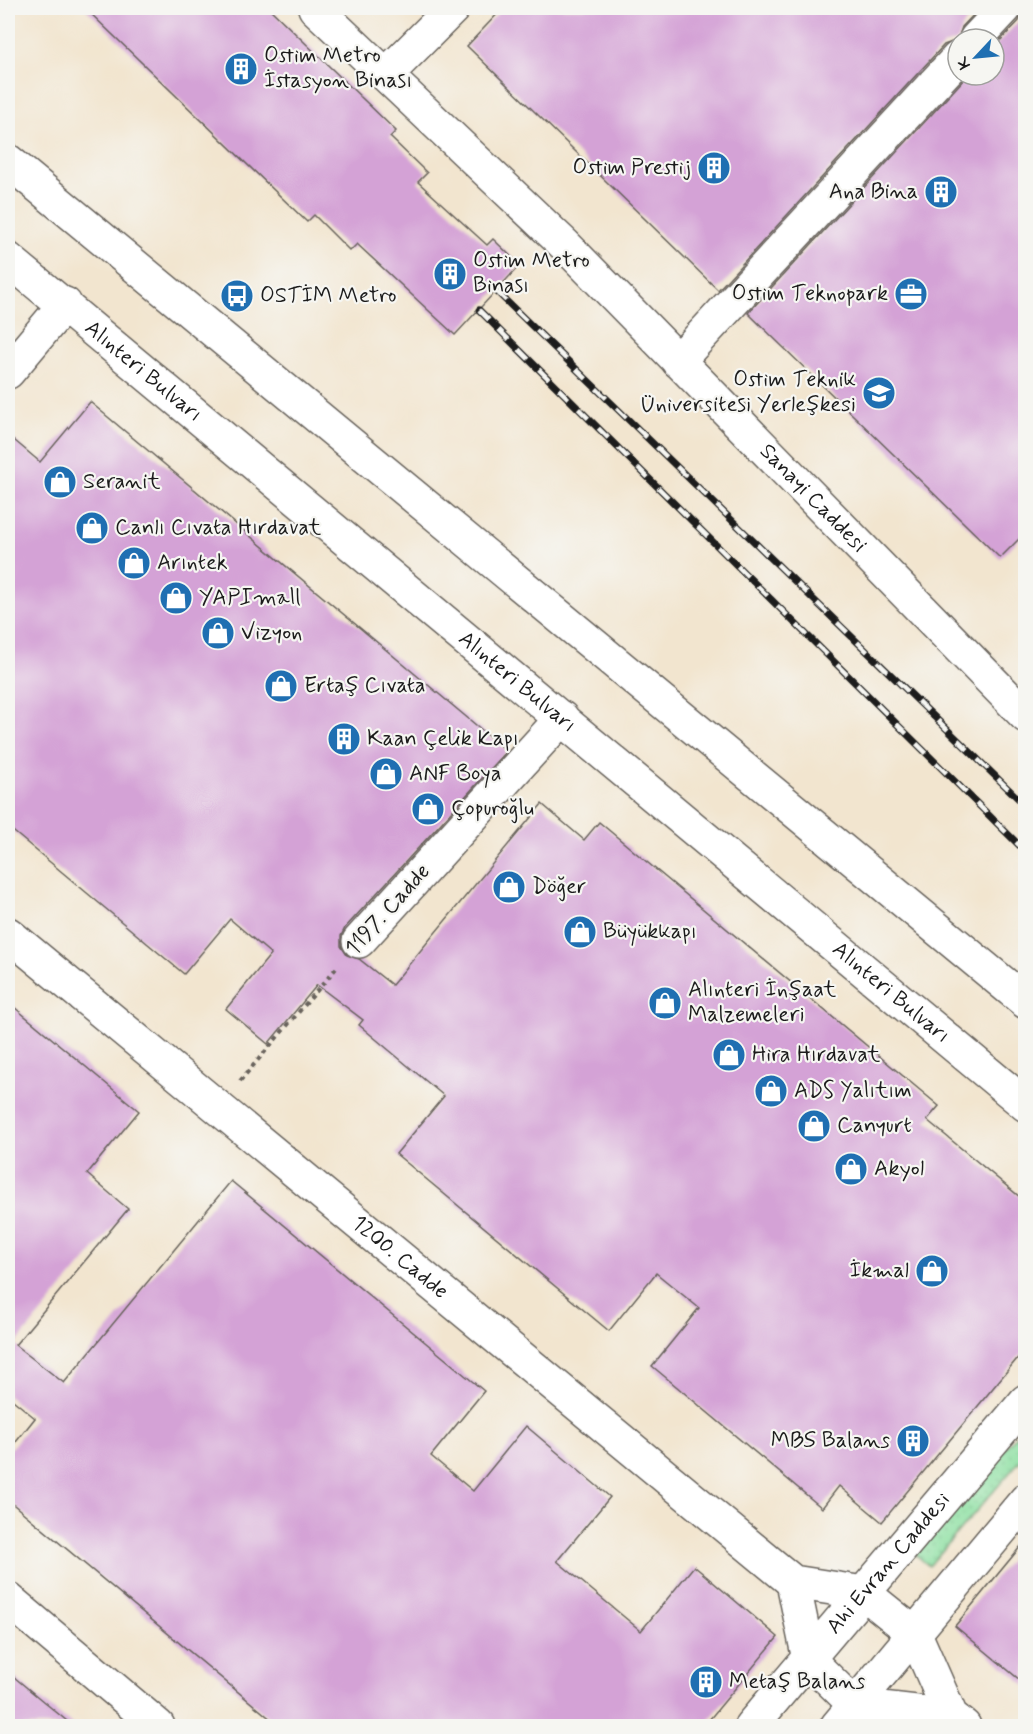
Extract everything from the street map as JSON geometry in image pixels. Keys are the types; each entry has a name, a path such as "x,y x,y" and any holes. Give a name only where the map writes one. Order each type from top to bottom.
{"main road":[{"name":"Sanayi Caddesi","path":"315,8 565,245 1026,716"},
{"path":"386,75 453,8"},
{"path":"987,27 1005,8"},
{"path":"678,361 946,71"},
{"path":"8,161 1026,1002"},
{"name":"Alınteri Bulvarı","path":"8,259 65,304 1026,1105"},
{"path":"8,372 65,304"},
{"name":"1197. Cadde","path":"359,941 562,718"},
{"name":"1200. Cadde","path":"8,934 793,1582"},
{"name":"Ahi Evran Caddesi","path":"751,1726 1026,1401"},
{"path":"846,1716 1026,1500"},
{"path":"793,1582 864,1593 915,1634 957,1721 846,1716 808,1660 793,1582"},
{"path":"8,1599 158,1726"}],"path":[{"name":"1197. Cadde","path":"218,1107 359,941"}],"green space":[{"path":"1025,1425 1025,1455 929,1566 915,1554"}],"building":[{"name":"Ostim Metro İstasyon Binası","path":"85,8 269,8 396,131 390,137 427,173 418,182 487,245 493,239 520,265 455,335 357,244 350,251 314,215 307,222"},
{"name":"Ostim Prestij","path":"503,8 980,8 962,27 946,27 946,44 718,290 467,46"},
{"name":"Ana Bina","path":"1023,8 1026,8 1026,532 1000,558 748,313 957,87 1006,87 1006,35 1019,21"},
{"path":"90,402 507,751 345,928 341,936 341,946 347,955 359,959 392,985 542,804 584,840 599,822 939,1106 927,1120 1026,1202 1026,1348 882,1522 839,1486 822,1508 652,1366 699,1308 656,1273 609,1331 396,1154 444,1096 359,1025 363,1020 317,985 268,1044 226,1009 271,954 230,919 184,974 8,827 8,435 40,462"},
{"path":"8,1002 139,1111 87,1174 128,1209 15,1345 64,1383 231,1181 484,1391 431,1456 473,1491 526,1426 610,1497 557,1561 641,1631 694,1566 778,1637 704,1726 279,1726 8,1500 8,1452 35,1418 8,1396"},
{"path":"1026,1540 1026,1685 955,1626"},
{"path":"8,1672 44,1702 73,1726 8,1726"}],"railway":[{"path":"496,291 1026,806"},
{"path":"479,310 1026,852"}],"place":[{"name":"Ostim Metro İstasyon Binası","path":"241,69"},
{"name":"Ostim Prestij","path":"714,168"},
{"name":"Ana Bina","path":"941,192"},
{"name":"Ostim Metro Binası","path":"450,274"},
{"name":"Ostim Teknopark","path":"911,294"},
{"name":"OSTİM Metro","path":"237,296"},
{"name":"Ostim Teknik Üniversitesi Yerleşkesi","path":"879,393"},
{"name":"Seranit","path":"60,482"},
{"name":"Canlı Cıvata Hırdavat","path":"92,528"},
{"name":"Arıntek","path":"134,563"},
{"name":"YAPImall","path":"176,598"},
{"name":"Vizyon","path":"218,633"},
{"name":"Ertaş Cıvata","path":"281,686"},
{"name":"Kaan Çelik Kapı","path":"344,739"},
{"name":"ANF Boya","path":"386,774"},
{"name":"Çopuroğlu","path":"428,809"},
{"name":"Döğer","path":"509,887"},
{"name":"Büyükkapı","path":"580,932"},
{"name":"Alınteri İnşaat Malzemeleri","path":"665,1003"},
{"name":"Hira Hırdavat","path":"729,1055"},
{"name":"ADS Yalıtım","path":"771,1091"},
{"name":"Canyurt","path":"814,1126"},
{"name":"Akyol","path":"851,1169"},
{"name":"İkmal","path":"932,1271"},
{"name":"MBS Balans","path":"913,1441"},
{"name":"Metaş Balans","path":"706,1682"}]}
